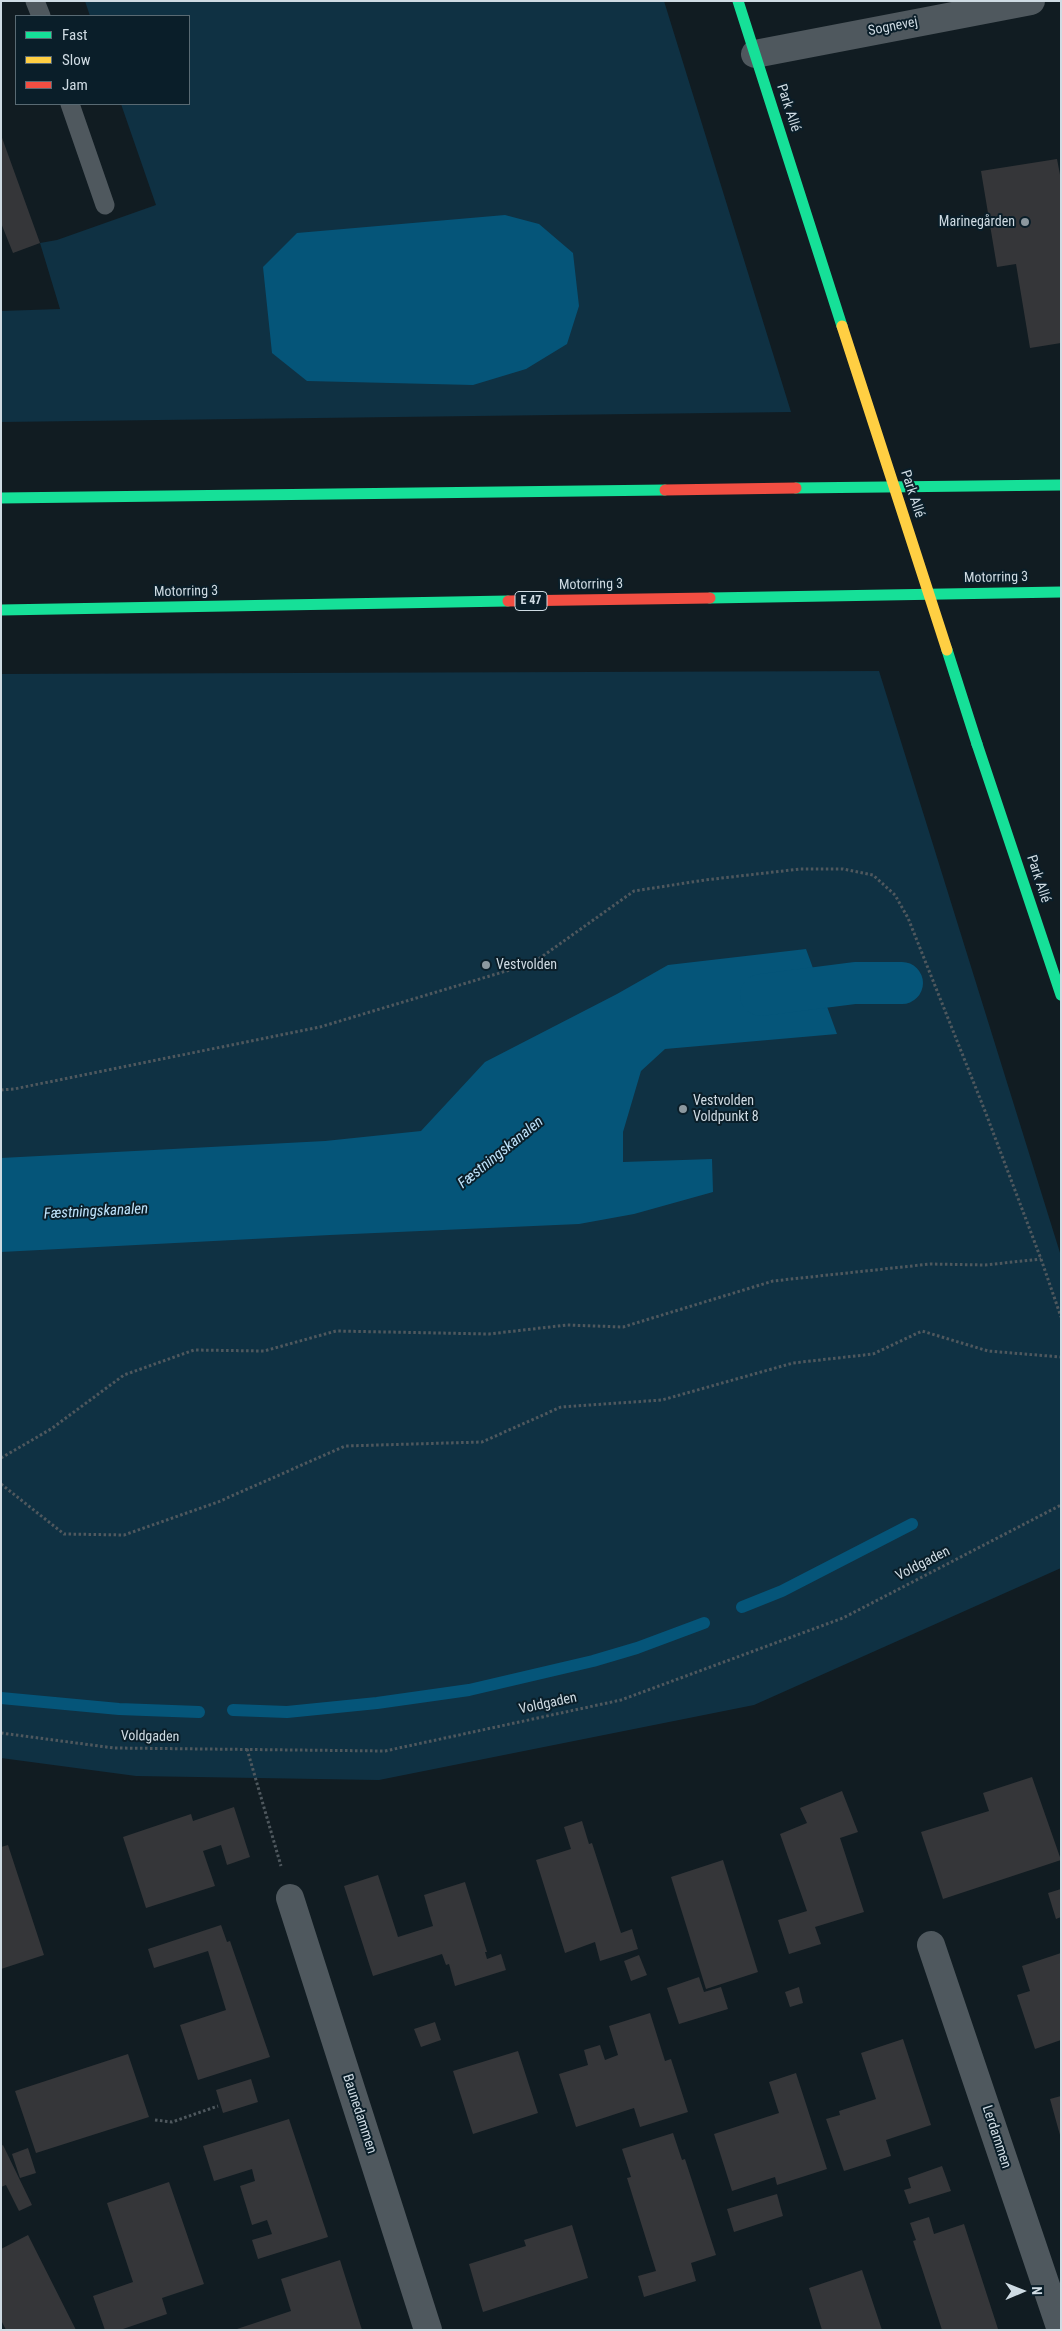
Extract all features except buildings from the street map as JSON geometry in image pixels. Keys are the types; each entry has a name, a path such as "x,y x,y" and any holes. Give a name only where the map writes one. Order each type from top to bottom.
{"main road":[{"name":"Park Allé","path":"738,1 977,744 1061,995"},
{"path":"1,498 1061,485"},
{"name":"Motorring 3","path":"1,610 1061,592"}],"street":[{"name":"Sognevej","path":"755,54 1031,1"},
{"name":"Baunedammen","path":"290,1898 428,2330"},
{"name":"Lerdammen","path":"932,1945 1061,2330"}],"lane":[{"path":"35,1 40,15"},
{"path":"70,105 105,206"}],"path":[{"path":"1,1090 14,1089 320,1027 533,963 634,891 705,880 800,869 843,868 873,875 895,895 908,918 1041,1259 1061,1317"},
{"path":"1,1458 51,1429 124,1375 194,1350 264,1351 336,1331 489,1334 567,1325 623,1327 773,1281 930,1264 985,1265 1041,1259"},
{"path":"1,1484 64,1534 124,1535 218,1502 345,1446 482,1442 562,1407 662,1400 793,1363 873,1354 922,1331 988,1351 1061,1357"},
{"name":"Voldgaden","path":"1,1733 114,1748 385,1751 621,1700 843,1618 1061,1505"},
{"path":"247,1749 290,1898"},
{"path":"156,2120 172,2122 218,2106"}],"shaded area":[{"path":"85,1 664,1 791,412 1,422 1,311 60,309 40,243 57,240 156,205 121,105 190,105 190,15 90,15"},
{"name":"Vestvolden","path":"879,671 1061,1256 1061,1568 754,1705 379,1780 136,1776 1,1758 1,674"}],"water":[{"path":"505,215 539,224 573,253 579,306 567,344 526,369 473,385 307,381 272,353 263,267 297,233"},
{"path":"806,949 837,1034 665,1049 641,1071 623,1132 623,1162 712,1159 713,1192 634,1214 579,1224 1,1252 1,1158 325,1141 421,1131 485,1062 617,994 668,965"}],"waterway":[{"name":"Fæstningskanalen","path":"761,995 855,983 902,983"},
{"path":"742,1607 782,1591 912,1524"},
{"path":"233,1710 287,1712 377,1703 469,1690 593,1661 637,1648 704,1623"},
{"path":"1,1698 119,1709 199,1712"}],"traffic: fast":[{"path":"738,1 842,326"},
{"path":"796,488 1061,485"},
{"path":"1,498 665,490"},
{"path":"710,598 1061,592"},
{"path":"1,610 508,601"},
{"path":"947,650 977,744"},
{"path":"977,744 1061,995"}],"traffic: jam":[{"path":"665,490 796,488"},
{"path":"508,601 710,598"}],"traffic: slow":[{"path":"842,326 947,650"}],"place":[{"name":"Marinegården","path":"1025,222"},
{"name":"Vestvolden","path":"486,965"},
{"name":"Vestvolden Voldpunkt 8","path":"683,1109"}]}
